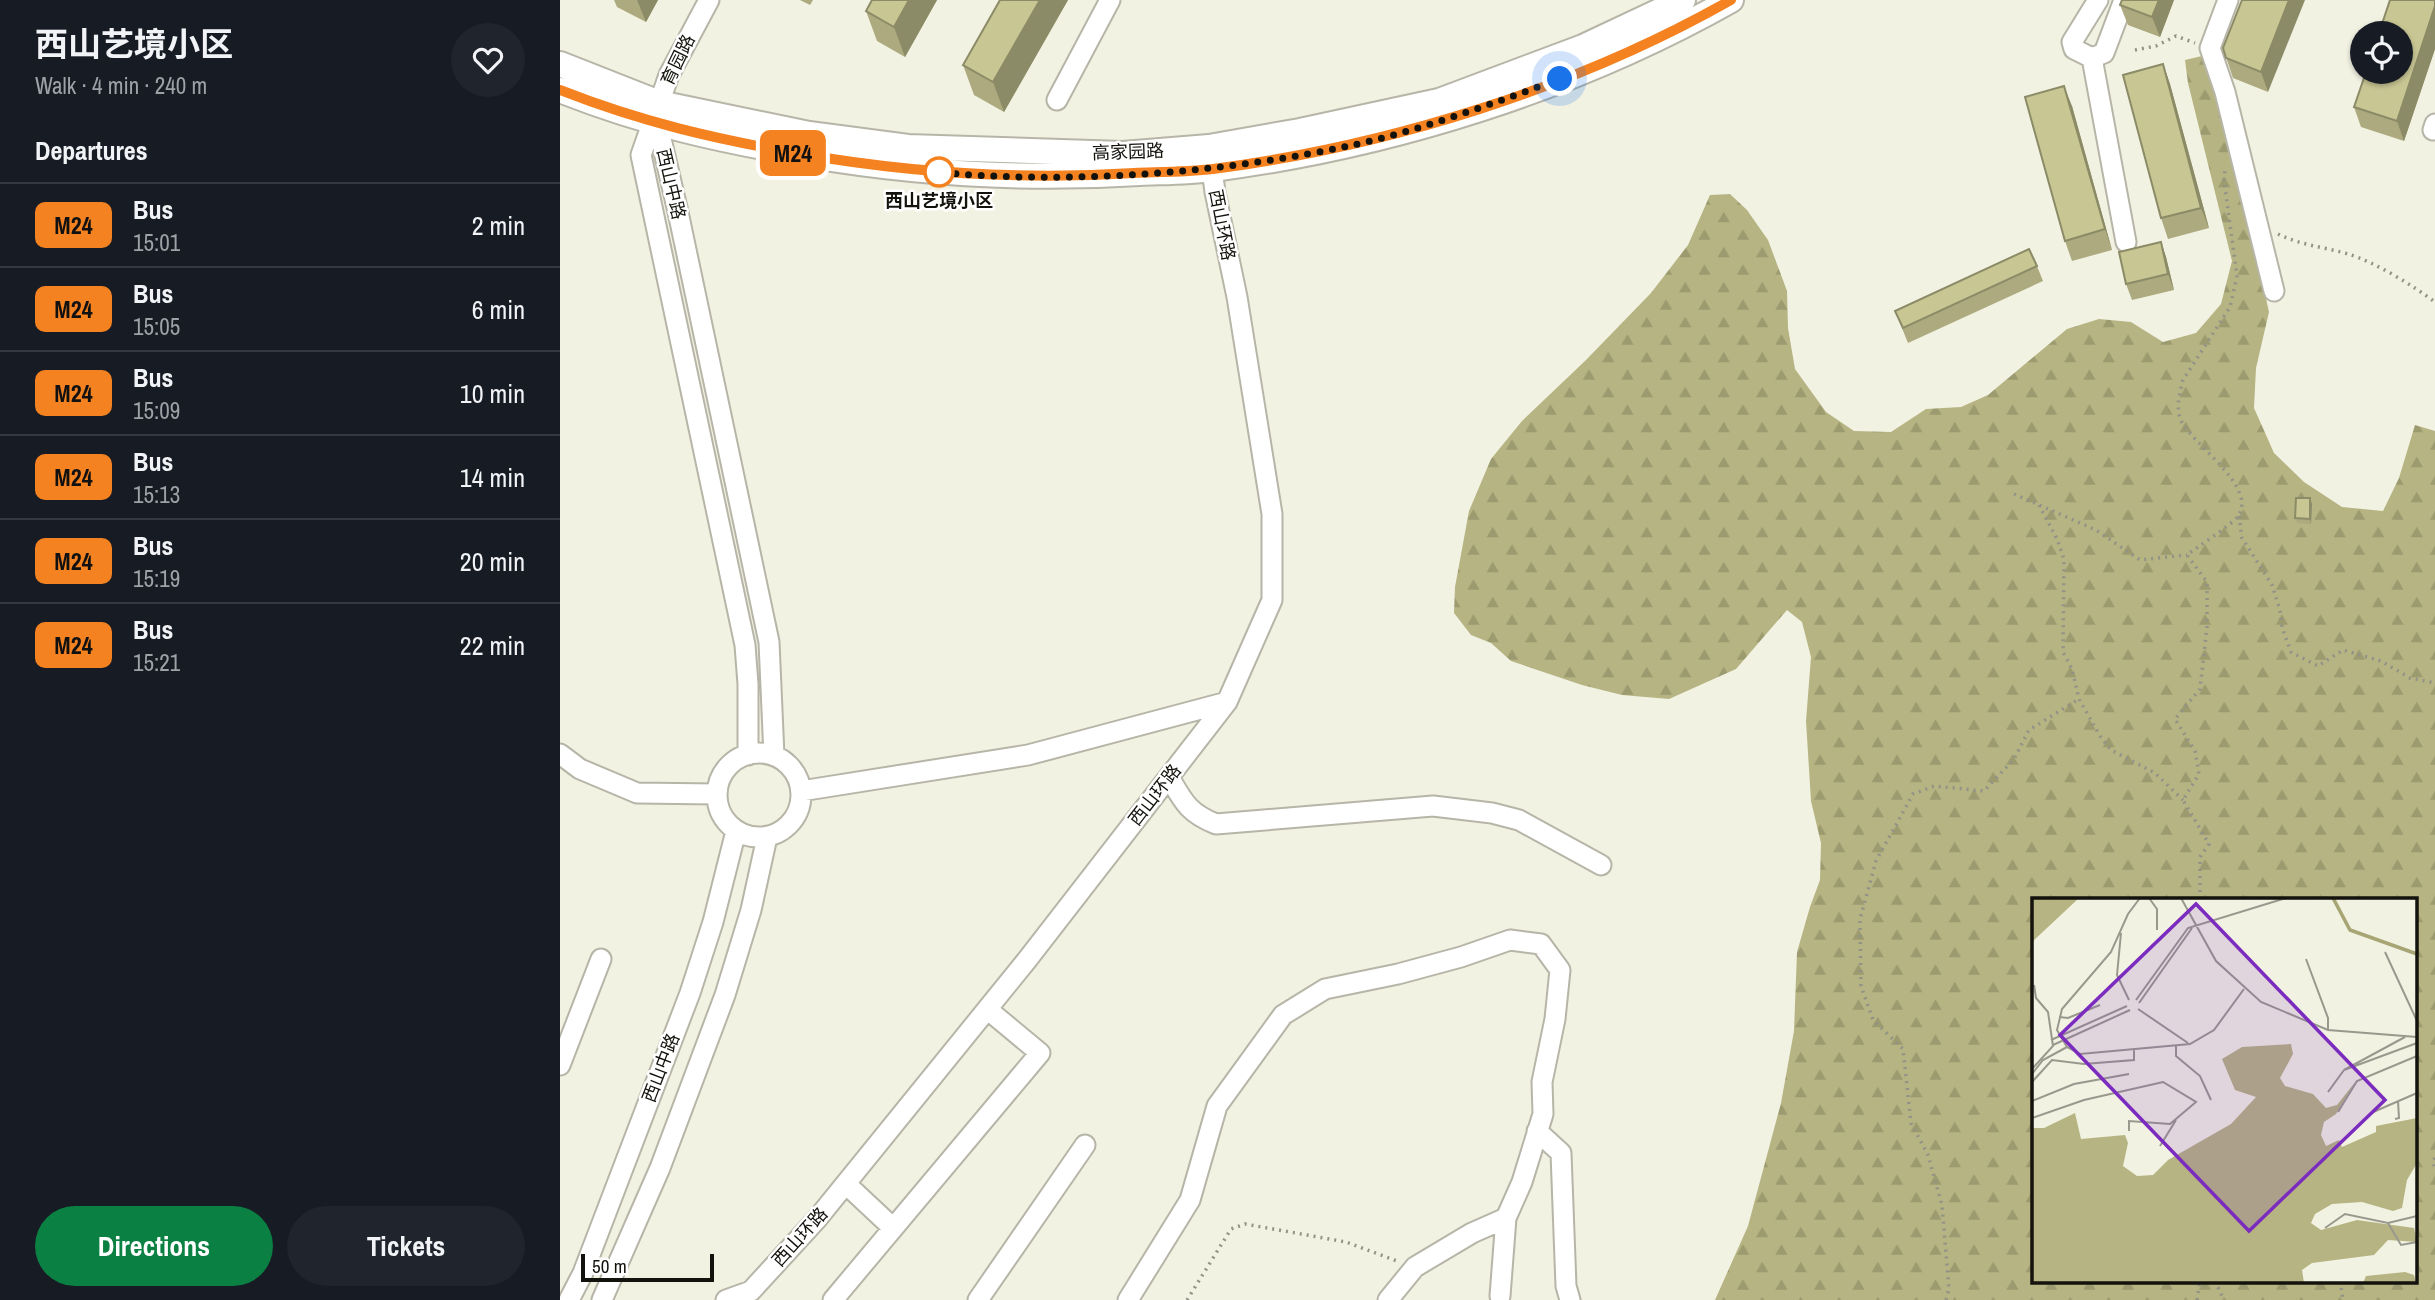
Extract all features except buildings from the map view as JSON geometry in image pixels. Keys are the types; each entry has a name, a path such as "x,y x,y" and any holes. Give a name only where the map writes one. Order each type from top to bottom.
{"main road":[{"name":"高家园路","path":"560,90 656,113 908,147 1123,154 1209,147 1300,131 1439,100 1583,47 1683,0"},
{"name":"高家园路","path":"560,64 656,113 730,142 851,163 956,174 1082,177 1212,169 1358,144 1471,112 1583,71 1694,21 1731,0"}],"street":[{"name":"育园路","path":"656,113 668,75 709,0"},
{"path":"1057,100 1110,0"},
{"path":"2098,0 2072,42 2074,49 2092,58 2104,53 2124,0"},
{"path":"2228,0 2210,48 2225,92 2274,291"},
{"path":"2092,58 2126,242"},
{"name":"西山中路","path":"656,113 641,155 745,645 748,755"},
{"name":"西山中路","path":"656,113 769,642 774,756"},
{"name":"西山环路","path":"726,1300 751,1292 817,1219 987,1009 1227,702 1272,600 1272,514 1237,297 1214,192 1212,169"},
{"path":"801,791 1028,755 1227,702"},
{"path":"560,754 580,769 637,793 716,794"},
{"path":"748,755 774,756 790,767 798,778 801,791 796,815 779,833 755,838 736,831 723,818 716,794 718,782 732,763 748,755"},
{"path":"1169,776 1186,806 1198,817 1216,824 1345,812 1445,807 1492,813 1519,820 1601,865"},
{"name":"西山中路","path":"569,1300 583,1273 690,993 713,922 736,831"},
{"name":"西山中路","path":"602,1300 660,1168 725,995 751,910 767,837"},
{"path":"1128,1300 1190,1200 1217,1106 1283,1015 1325,989 1410,971 1510,940 1541,944 1560,970 1555,1019 1542,1082 1543,1114 1506,1218 1500,1296"},
{"path":"560,1065 601,959"},
{"path":"833,1300 1040,1053 987,1009"},
{"path":"1537,1131 1560,1153 1566,1286 1570,1300"},
{"path":"978,1300 1085,1145"},
{"path":"846,1184 893,1228"},
{"path":"1388,1300 1415,1268 1472,1233 1506,1218"}],"path":[{"path":"2135,50 2156,46 2176,37 2210,48"},
{"path":"2226,158 2224,180 2237,276 2230,307 2183,380 2179,394 2180,418 2234,481 2242,504 2239,516 2242,538 2272,584 2291,652 2318,666 2343,650 2381,661 2410,678 2435,683"},
{"path":"2258,224 2294,242 2350,254 2413,285 2435,302"},
{"path":"2014,494 2096,530 2140,560 2187,555 2239,516"},
{"path":"2039,505 2064,559 2063,652 2073,669 2079,699 2111,750 2155,773 2183,800 2209,844 2200,857 2200,898"},
{"path":"2183,800 2199,774 2195,751 2175,719 2200,689 2207,627 2207,582 2187,555"},
{"path":"1946,1300 1949,1289 1942,1205 1928,1155 1911,1123 1903,1049 1873,1020 1861,986 1860,919 1876,861 1913,794 1934,786 1984,792 2014,759 2029,730 2079,699"},
{"path":"2435,1158 2435,1170"},
{"path":"1187,1300 1231,1229 1245,1224 1346,1242 1415,1268"},
{"path":"2197,1300 2200,1282"},
{"path":"2215,1282 2224,1300"},
{"path":"2340,1282 2343,1300"}],"green space":[{"path":"2202,56 2214,71 2269,312 2256,368 2254,408 2274,453 2304,482 2342,507 2383,511 2399,478 2415,425 2435,431 2435,1300 1715,1300 1748,1226 1781,1103 1794,1031 1797,952 1820,880 1821,843 1811,801 1806,721 1811,657 1802,622 1787,610 1736,669 1669,699 1622,695 1582,685 1511,661 1491,643 1471,635 1454,613 1455,587 1469,511 1491,459 1522,421 1651,293 1688,245 1710,195 1730,194 1747,210 1768,240 1787,291 1788,328 1795,369 1826,412 1854,431 1891,432 1926,409 1961,407 1988,395 2067,329 2099,319 2131,322 2163,342 2196,333 2221,304 2232,261 2188,83 2185,60"}],"bus line":[{"name":"M24","path":"560,90 653,123 730,142 851,163 956,174 1082,177 1212,169 1358,144 1471,112 1583,71 1694,21 1731,0"}],"place":[{"name":"西山艺境小区","path":"939,172"}],"route":[{"path":"939,172 935,172 1082,177 1212,169 1358,144 1471,112 1560,79"}]}
